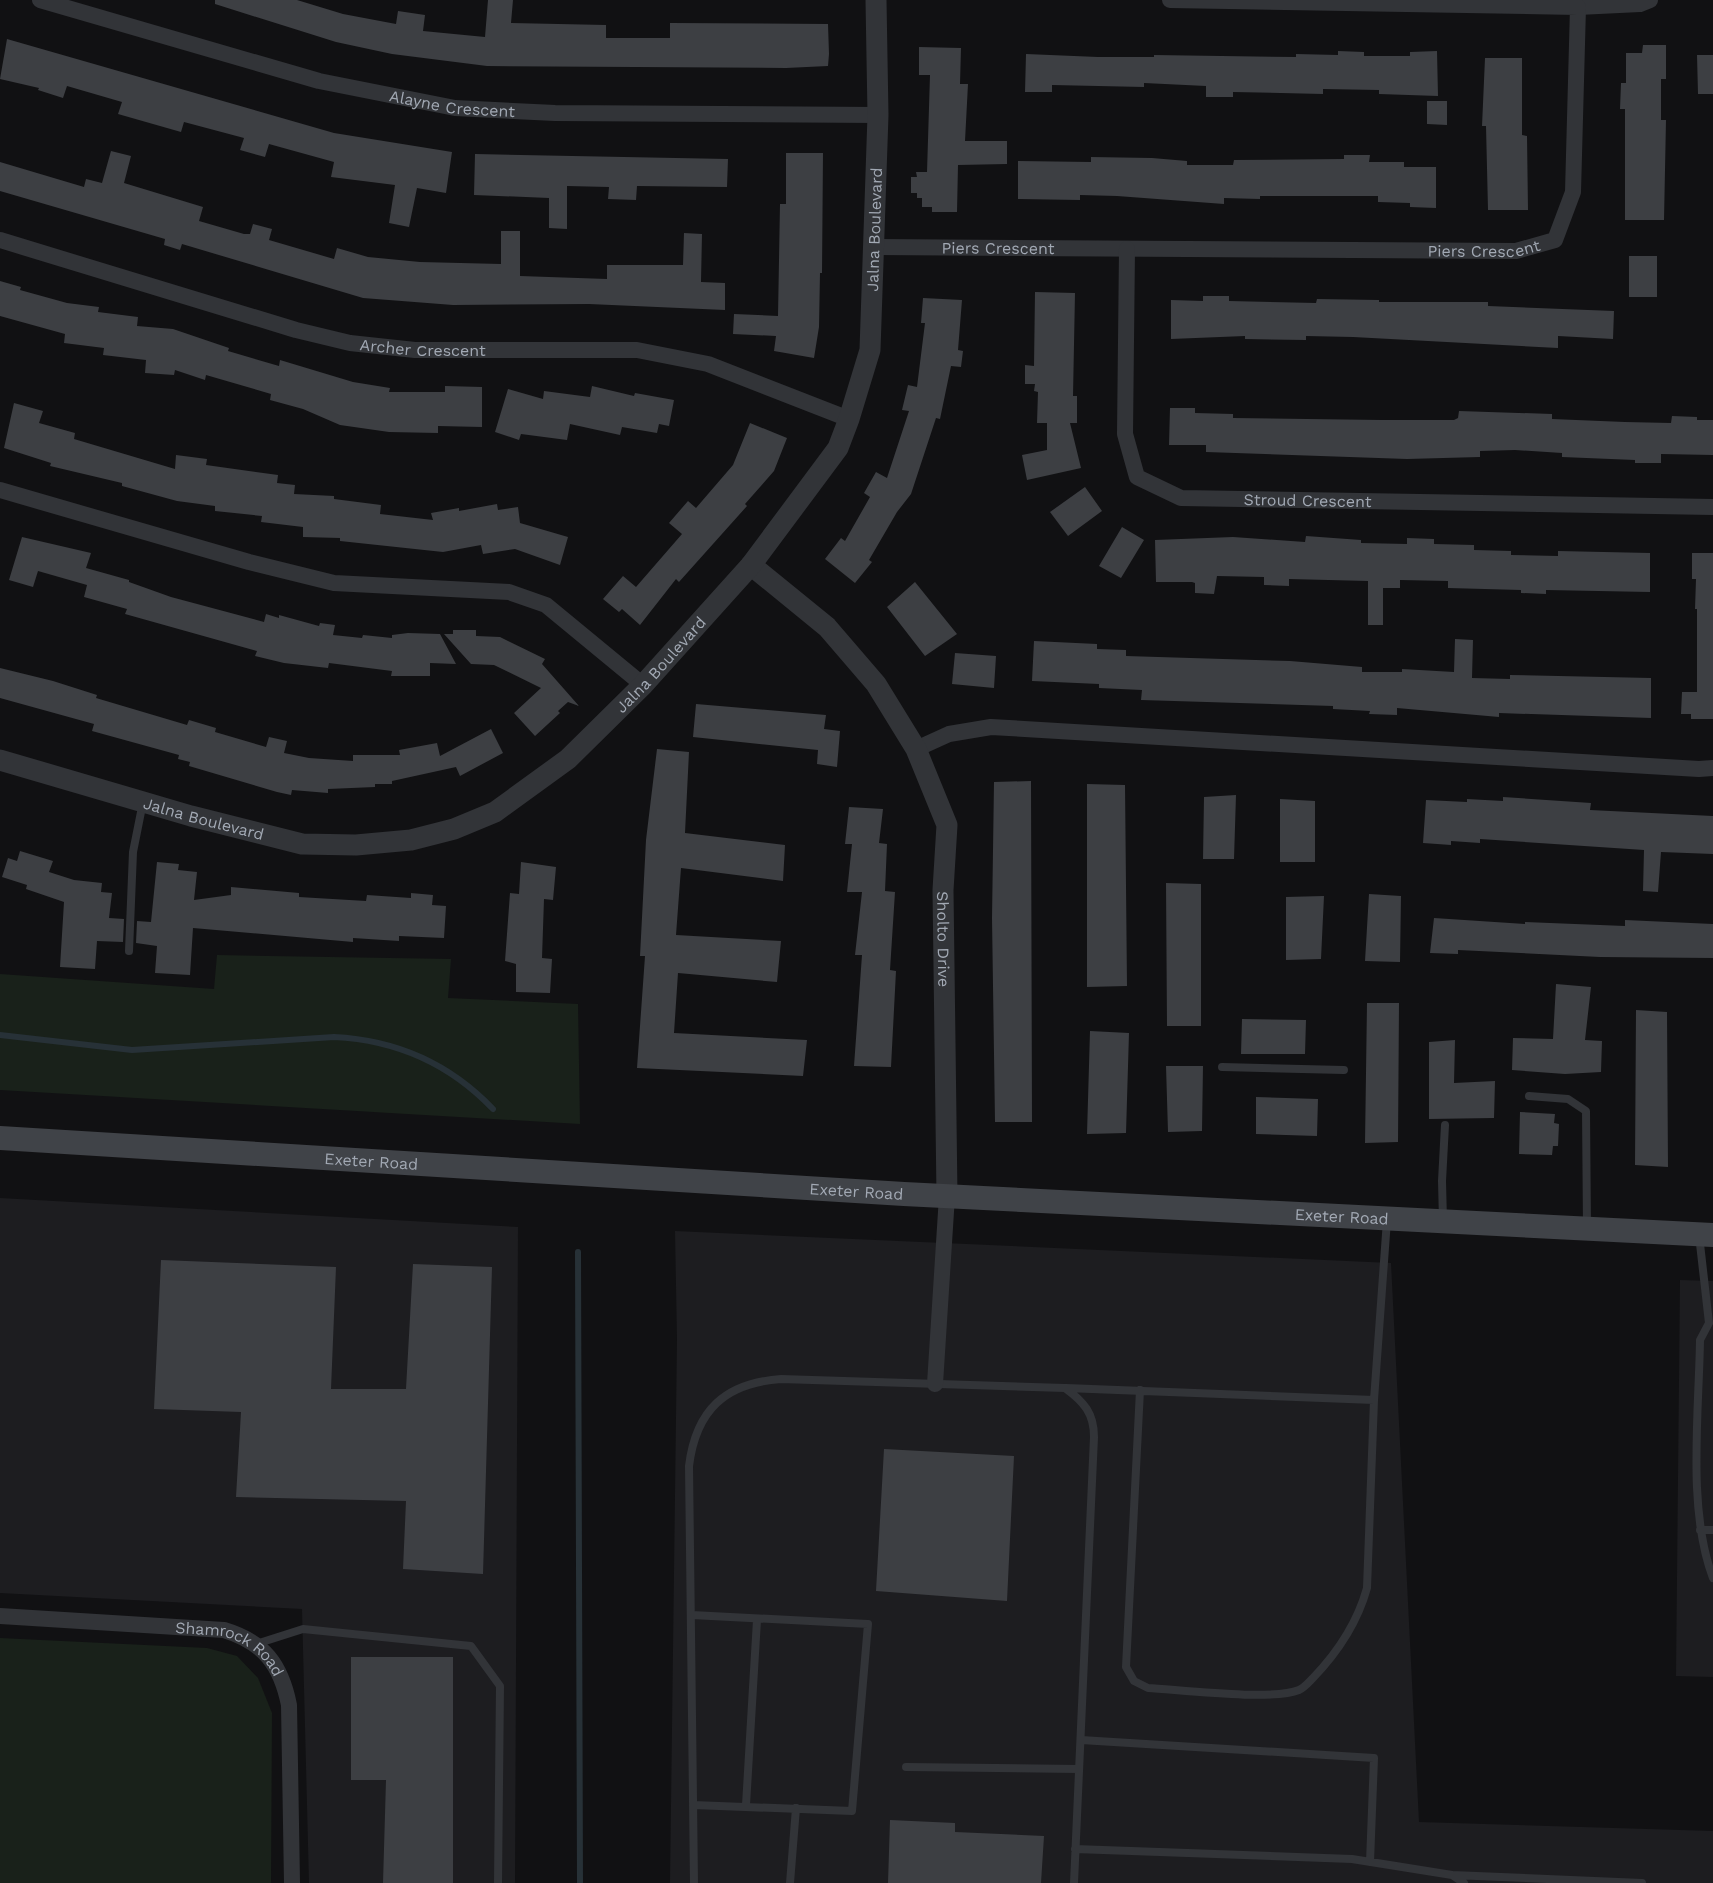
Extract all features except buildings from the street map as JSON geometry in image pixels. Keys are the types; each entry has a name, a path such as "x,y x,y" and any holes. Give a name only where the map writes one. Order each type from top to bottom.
{"main road":[{"name":"Exeter Road","path":"0,1138 947,1196 1387,1220 1706,1234"}],"street":[{"name":"Alayne Crescent","path":"40,0 319,81 455,108 555,113 878,115"},
{"name":"Jalna Boulevard","path":"0,760 142,802 302,844 356,845 411,840 454,829 495,812 568,759 643,685 752,565 838,448 870,350 878,115 876,0"},
{"path":"1170,0 1578,7 1640,4 1650,0"},
{"name":"Piers Crescent","path":"875,247 1516,251 1556,240 1573,192 1578,7"},
{"name":"Archer Crescent","path":"0,240 296,330 350,343 415,350 637,351 708,364 849,419"},
{"name":"Stroud Crescent","path":"1127,249 1125,434 1137,477 1181,498 1713,507"},
{"path":"0,490 249,562 334,583 509,592 546,605 643,685"},
{"name":"Sholto Drive","path":"752,565 827,627 876,684 916,749 946,825 943,890 947,1196 935,1384"},
{"path":"916,749 949,734 992,727 1676,768 1713,768"},
{"name":"Shamrock Road","path":"0,1616 224,1630 256,1644 273,1661 284,1682 289,1705 292,1883"}],"lane":[{"path":"129,951 133,852 142,802"},
{"path":"1222,1067 1344,1070"},
{"path":"1528,1096 1568,1099 1586,1111 1587,1228"},
{"path":"1443,1221 1442,1181 1445,1125"},
{"path":"1140,1390 1126,1667 1134,1681 1148,1688 1277,1695 1301,1689 1326,1665 1350,1632 1361,1609 1367,1588 1374,1400 1387,1220"},
{"path":"1706,1234 1711,1325 1700,1340 1697,1484 1700,1530 1713,1578"},
{"path":"694,1883 689,1466 692,1443 702,1421 716,1403 735,1389 758,1381 781,1379 1374,1400"},
{"path":"1065,1388 1085,1404 1094,1425 1074,1883"},
{"path":"1700,1530 1713,1530"},
{"path":"692,1615 868,1624 852,1810 693,1805"},
{"path":"746,1805 757,1620"},
{"path":"256,1644 303,1629 471,1646 500,1686 498,1883"},
{"path":"1081,1740 1374,1758 1370,1862"},
{"path":"906,1767 1079,1769"},
{"path":"790,1883 796,1808"},
{"path":"1076,1849 1370,1862 1452,1875 1642,1883"},
{"path":"1452,1875 1464,1883"}],"shaded area":[{"path":"217,955 451,959 448,998 578,1004 580,1124 0,1090 0,974 214,989"},
{"path":"0,1198 518,1227 515,1883 309,1883 302,1609 0,1593"},
{"path":"675,1231 1391,1263 1419,1822 1713,1831 1713,1883 670,1883 677,1339"},
{"path":"1680,1280 1713,1281 1713,1677 1676,1676"},
{"path":"0,1638 207,1648 237,1656 258,1678 272,1713 271,1883 0,1883"}],"waterway":[{"path":"0,1035 132,1050 334,1037 357,1039 379,1043 421,1057 459,1079 493,1109"},
{"path":"578,1252 580,1883"}]}
